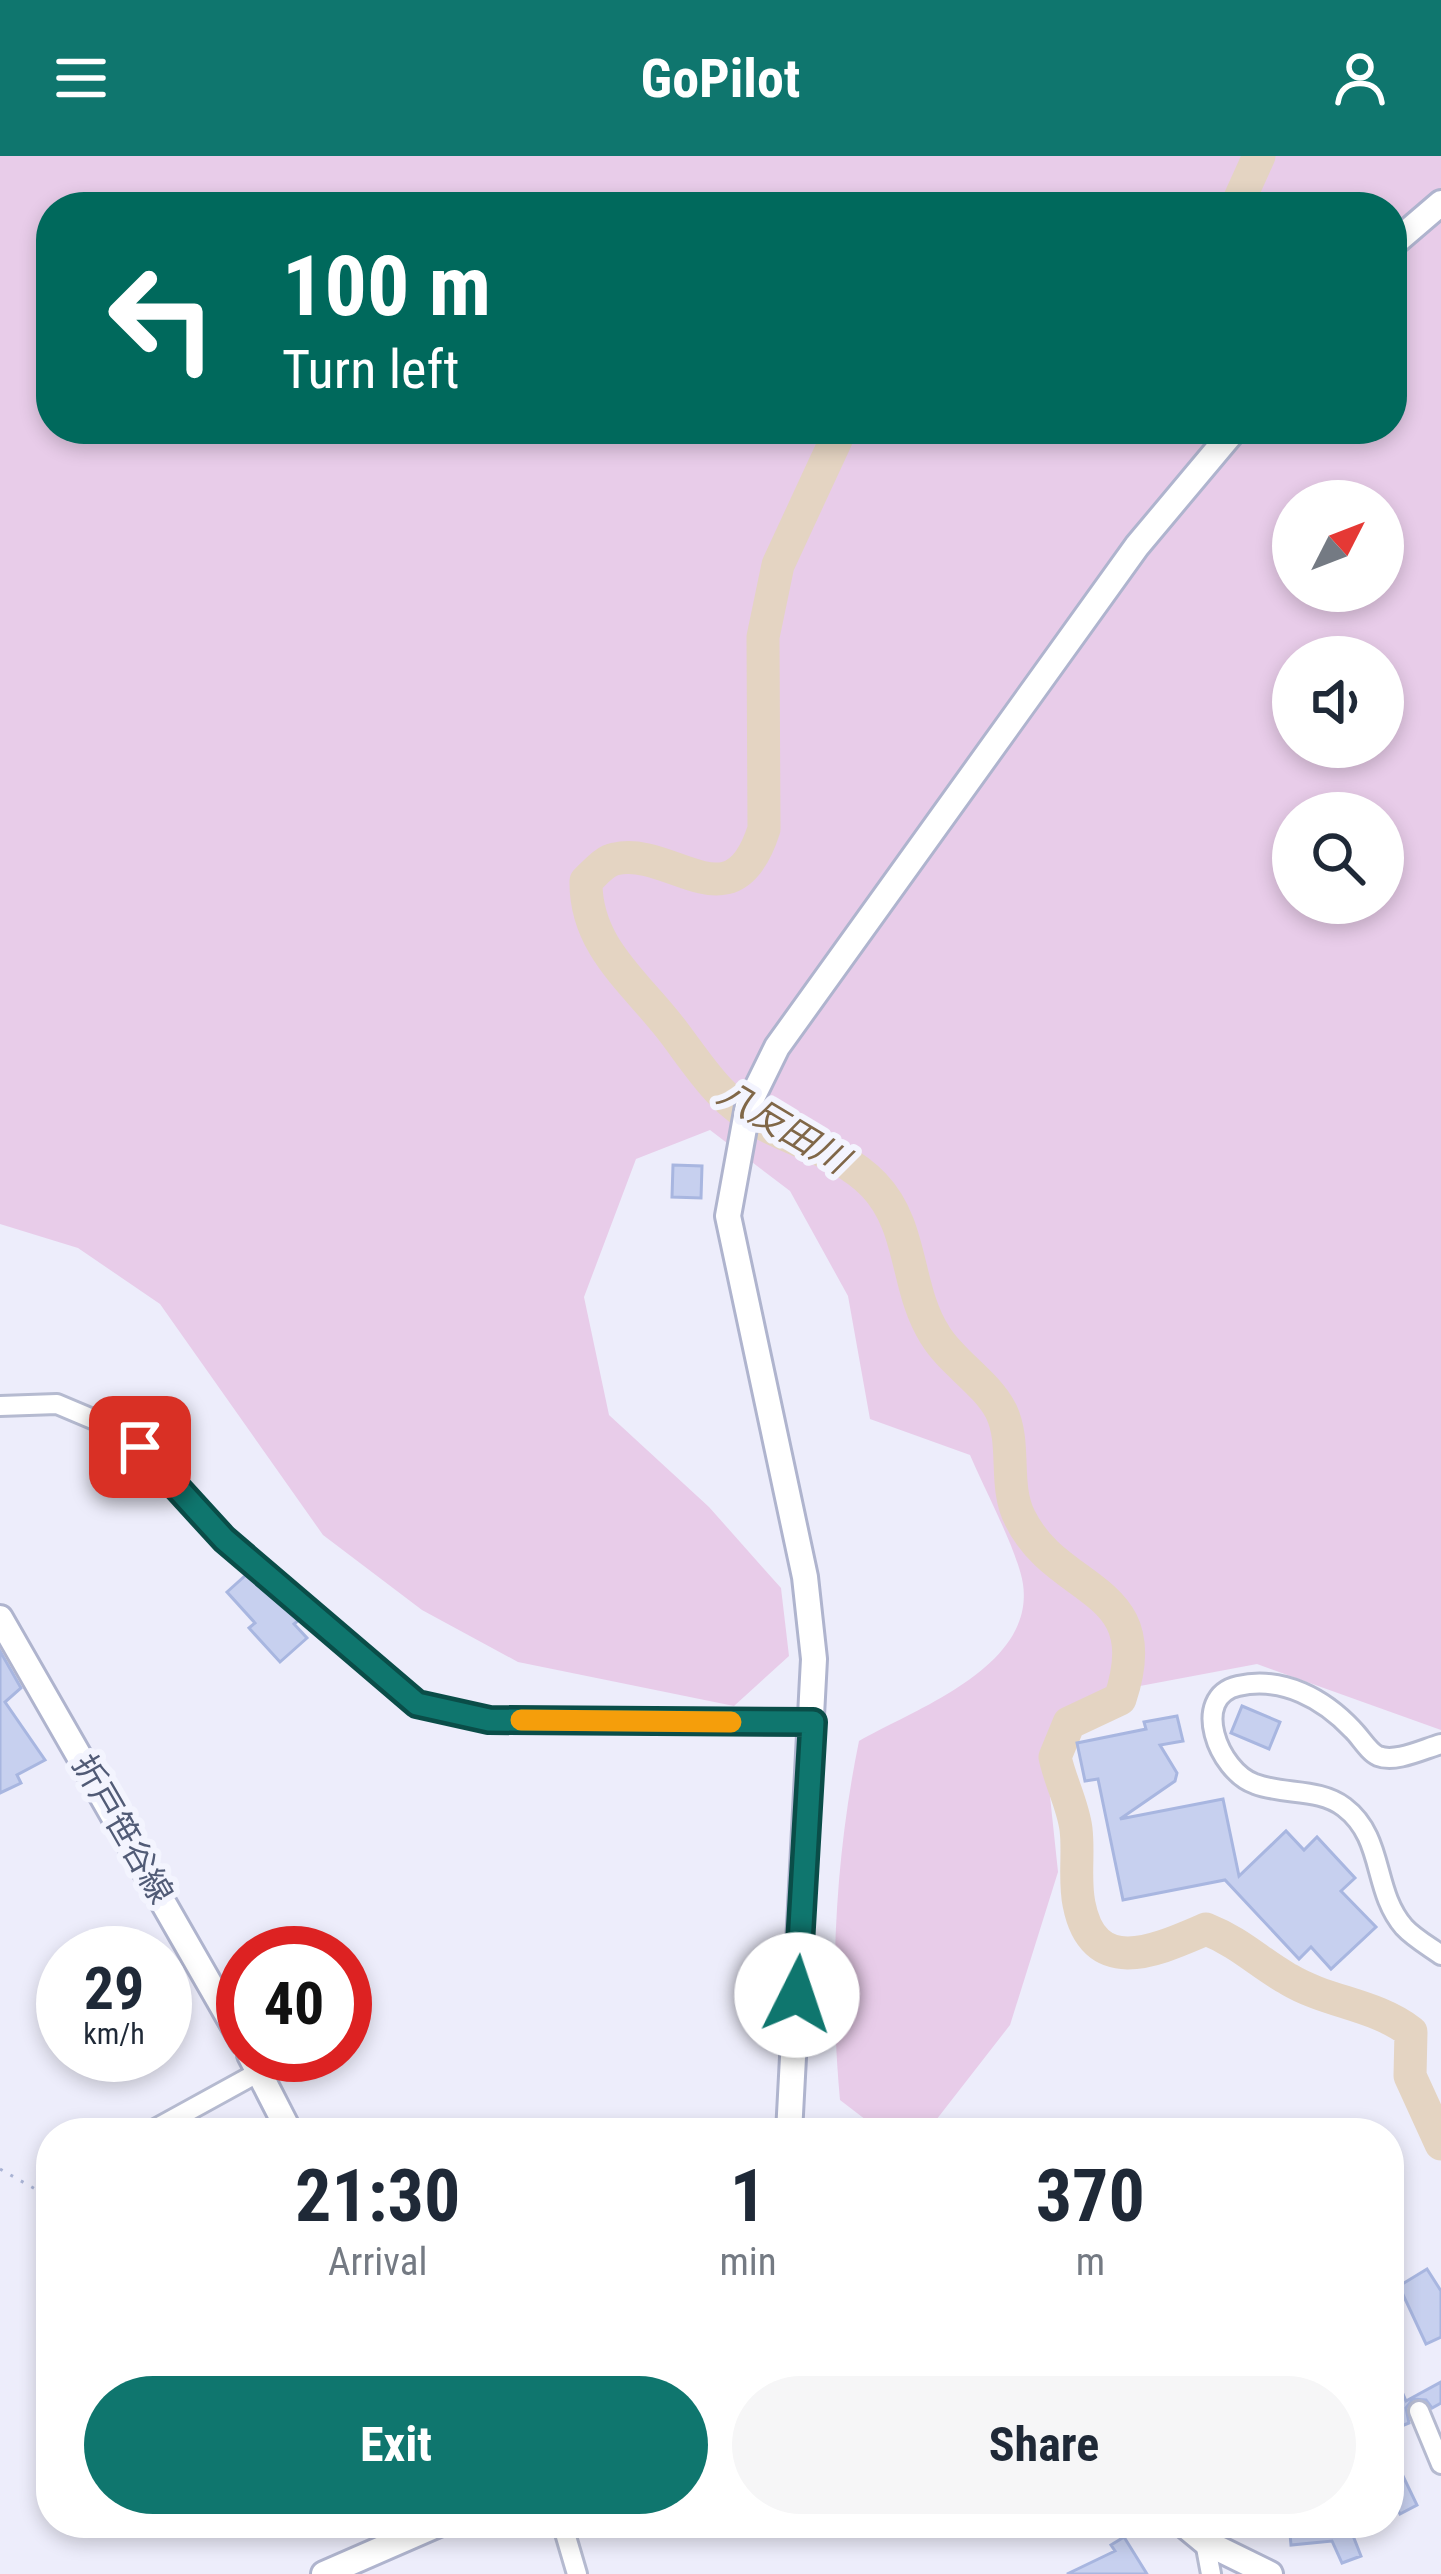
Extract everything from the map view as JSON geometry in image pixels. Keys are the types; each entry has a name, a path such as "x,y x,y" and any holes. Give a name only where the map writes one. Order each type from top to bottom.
{"street":[{"path":"1407,232 1441,203"},
{"path":"789,2118 814,1659 805,1577 728,1216 737,1145 759,1078 777,1047 1084,617 1222,444"},
{"path":"0,1406 57,1404 121,1431 224,1539 417,1704 489,1720 813,1722"},
{"name":"折戸笹谷線","path":"0,1618 216,1995"},
{"path":"1441,1744 1394,1758 1376,1756 1323,1702 1286,1686 1233,1686 1220,1698 1214,1720 1214,1738 1236,1776 1275,1790 1319,1795 1342,1805 1370,1833 1387,1896 1404,1928 1441,1955"},
{"path":"171,2118 226,2082"},
{"path":"263,2082 282,2118"},
{"path":"1419,2411 1441,2464"},
{"path":"324,2574 407,2538"},
{"path":"566,2538 577,2574"},
{"path":"1200,2538 1270,2574"},
{"path":"1205,2542 1211,2574"}],"path":[{"path":"0,2169 36,2189"}],"shaded area":[{"path":"0,156 1441,156 1441,1730 1257,1664 1124,1689 1045,1749 1058,1872 1010,2025 938,2118 863,2118 840,2100 835,2010 844,1830 859,1741 939,1699 991,1662 1010,1639 1022,1613 1023,1584 1008,1538 970,1455 870,1419 848,1296 790,1191 710,1130 636,1159 584,1297 609,1415 709,1507 781,1588 789,1656 734,1706 518,1662 422,1610 323,1535 160,1304 78,1248 0,1224"}],"building":[{"path":"673,1165 702,1166 701,1198 672,1197"},
{"path":"246,1575 299,1620 294,1624 307,1638 280,1662 249,1628 255,1623 227,1592"},
{"path":"0,1651 21,1688 5,1702 45,1760 17,1775 21,1783 0,1793"},
{"path":"1242,1706 1280,1722 1269,1749 1231,1733"},
{"path":"1177,1716 1183,1741 1160,1745 1177,1773 1175,1781 1120,1819 1223,1799 1239,1876 1286,1831 1304,1850 1317,1837 1355,1878 1341,1891 1376,1927 1331,1969 1311,1947 1299,1959 1225,1880 1123,1900 1098,1779 1085,1781 1077,1743 1146,1729 1144,1722"},
{"path":"1427,2269 1441,2291 1441,2337 1426,2344 1404,2297 1404,2283"},
{"path":"1441,2382 1441,2403 1432,2408 1426,2400 1413,2399 1406,2408 1409,2423 1404,2425 1404,2396 1406,2401"},
{"path":"1404,2478 1417,2505 1404,2512"},
{"path":"1125,2538 1147,2574 1067,2574 1115,2551 1111,2545"},
{"path":"1290,2538 1354,2538 1361,2556 1342,2563 1332,2541 1291,2545"}],"waterway":[{"name":"八反田川","path":"1243,192 1259,156"},
{"name":"八反田川","path":"834,444 778,565 763,637 764,829 751,858 735,874 718,879 637,858 611,860 586,881 594,926 616,964 724,1095 763,1124 849,1165 887,1202 925,1317 950,1355 1001,1411 1020,1518 1057,1563 1116,1612 1126,1633 1128,1661 1120,1699 1069,1723 1055,1757 1074,1820 1079,1904 1087,1928 1099,1943 1130,1953 1206,1929 1303,1987 1397,2023 1411,2032 1410,2076 1441,2144"}],"slow traffic":[{"path":"521,1720 731,1722"}],"route":[{"path":"140,1447 224,1539 256,1561 371,1670 417,1704 489,1720 813,1722 797,1995"}]}
